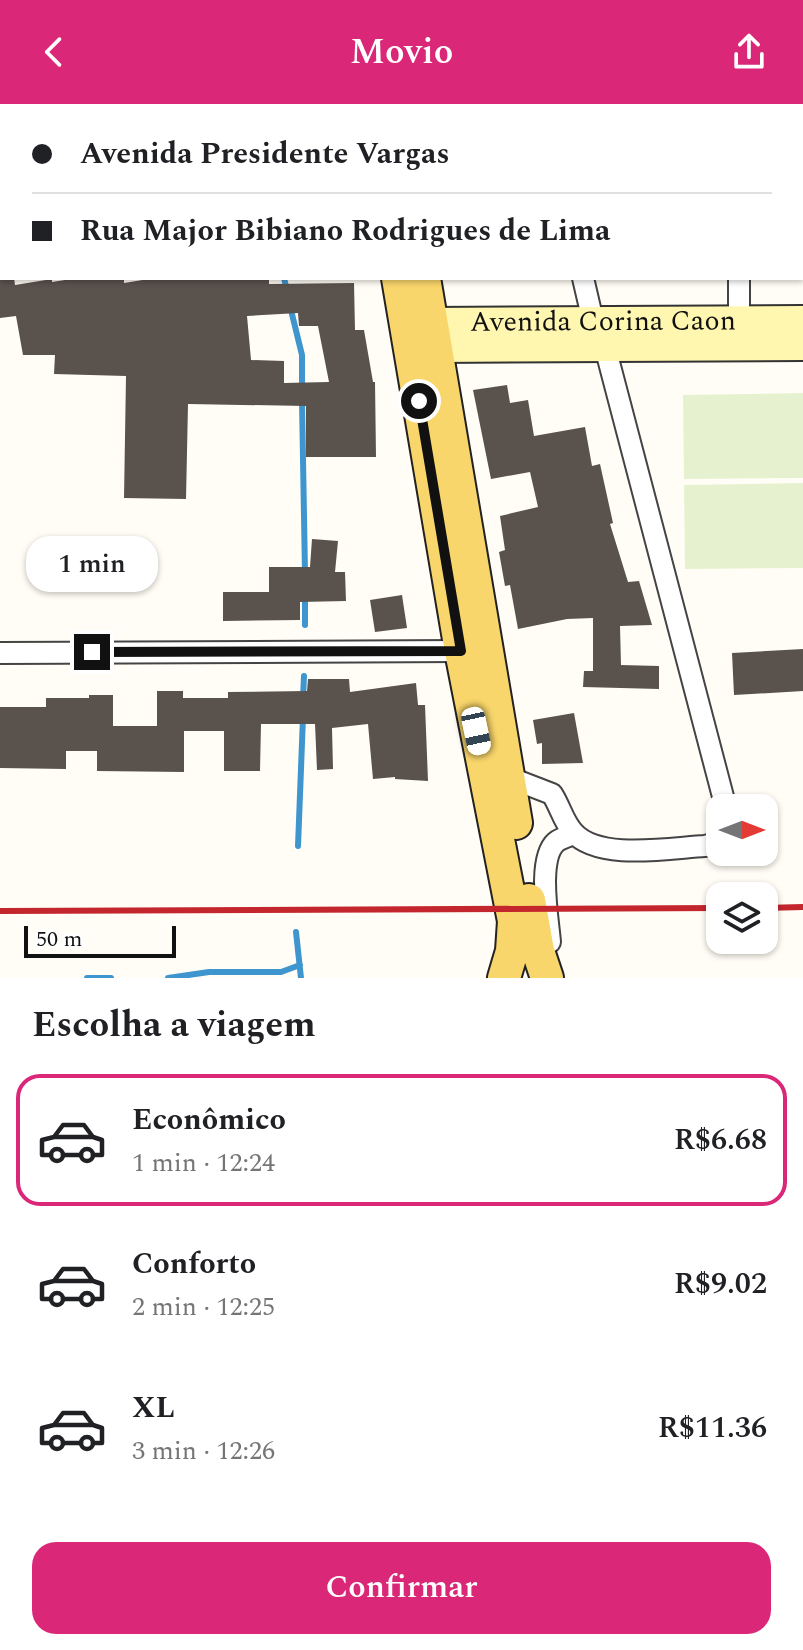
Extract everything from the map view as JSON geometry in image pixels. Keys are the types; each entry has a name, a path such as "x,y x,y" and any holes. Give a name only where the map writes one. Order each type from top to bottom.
{"main road":[{"path":"399,280 425,337 538,951 550,978"},
{"path":"424,280 425,337 461,651 514,921 512,951 504,978"},
{"name":"Avenida Corina Caon","path":"425,337 593,321 803,320"},
{"name":"Avenida Corina Caon","path":"425,337 605,347 803,346"}],"street":[{"path":"583,280 593,321"},
{"path":"739,280 739,321"},
{"path":"605,347 722,794"},
{"path":"0,653 461,651"},
{"path":"508,777 552,794 574,834 589,845 609,849 706,846"},
{"path":"550,978 547,854 557,841 574,834"}],"green space":[{"path":"803,393 803,478 684,479 683,395"},
{"path":"803,483 803,568 685,569 684,485"}],"building":[{"path":"0,280 14,280 15,285 46,280 354,283 355,330 364,330 375,382 376,457 306,457 306,406 188,404 186,499 124,498 126,376 54,374 55,355 23,355 16,316 0,318","holes":["298,313 299,326 318,326 329,382 284,383 284,361 251,360 247,316"]},
{"path":"507,385 510,403 528,400 534,436 585,427 592,466 600,464 613,523 610,524 628,582 639,581 652,625 620,626 621,665 659,666 659,689 583,687 584,671 593,671 593,618 567,619 518,629 510,585 505,586 499,552 505,550 500,516 538,507 530,472 491,479 473,390"},
{"path":"312,539 338,541 335,572 345,572 346,601 300,602 300,620 223,621 223,592 269,592 269,567 310,567"},
{"path":"402,595 407,628 375,632 370,600"},
{"path":"803,649 803,691 734,695 732,653"},
{"path":"308,679 349,679 350,692 416,683 418,705 425,705 428,781 395,777 373,779 368,724 332,728 333,769 317,770 315,724 261,724 260,771 224,771 224,731 184,731 184,772 97,771 97,751 66,751 66,769 0,768 0,707 46,707 46,698 113,695 113,726 157,726 157,691 183,691 183,698 228,698 228,692 307,691"},
{"path":"574,713 583,763 542,764 542,743 537,744 533,720"}],"waterway":[{"path":"284,280 287,291"},
{"path":"290,306 302,355 302,389"},
{"path":"302,401 305,573"},
{"path":"305,597 305,625"},
{"path":"303,698 304,676"},
{"path":"298,846 303,717"},
{"path":"296,932 301,978"},
{"path":"168,978 209,972 281,972 300,965"},
{"path":"87,978 111,978"}],"railway":[{"path":"778,908 803,907"},
{"path":"0,911 706,908"}],"route":[{"path":"92,652 461,651 419,401"}]}
